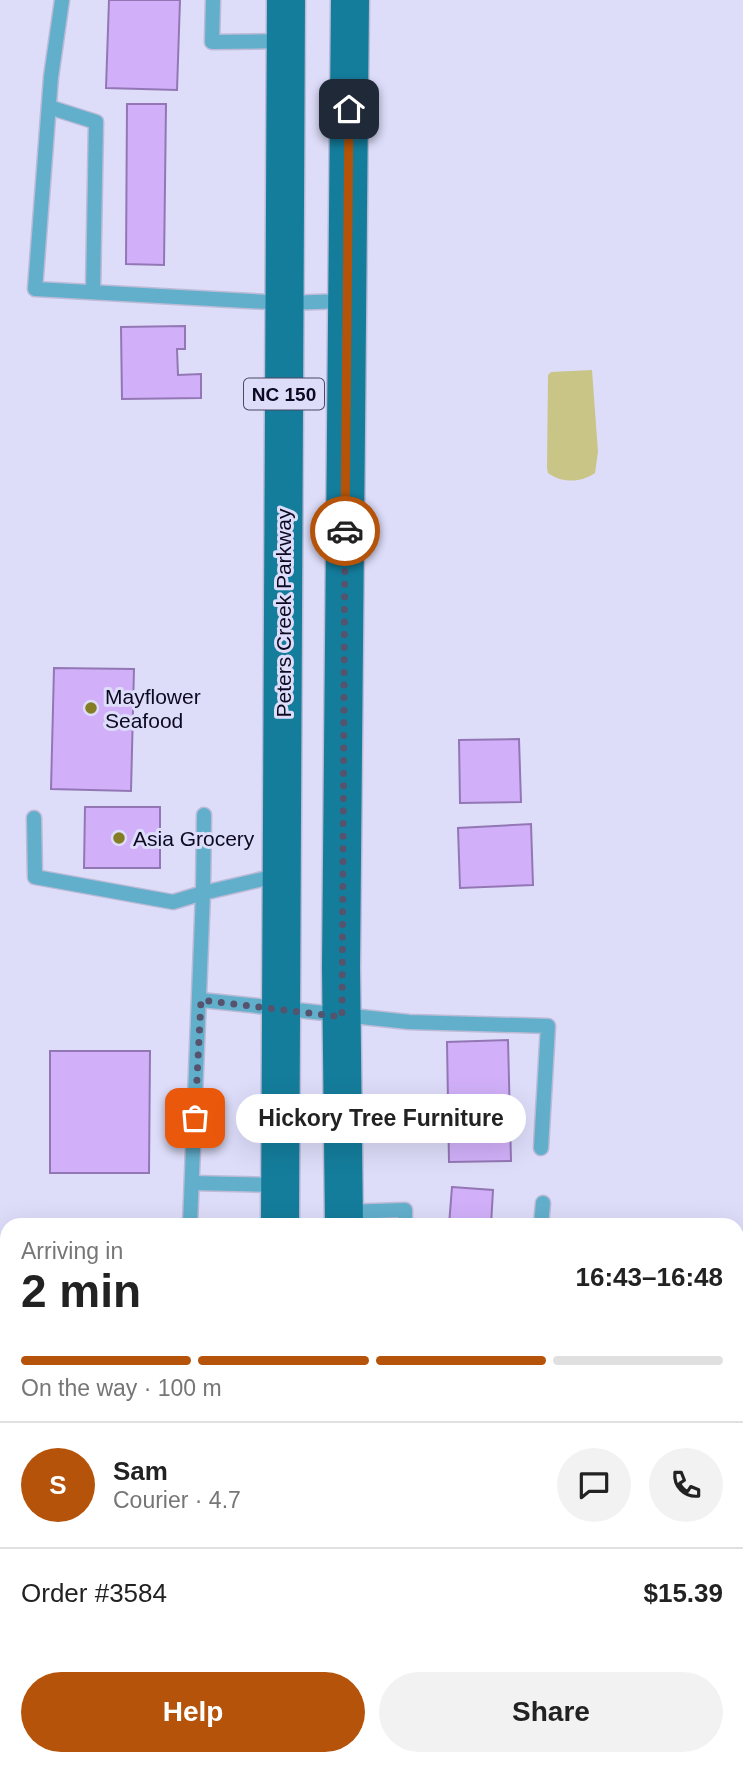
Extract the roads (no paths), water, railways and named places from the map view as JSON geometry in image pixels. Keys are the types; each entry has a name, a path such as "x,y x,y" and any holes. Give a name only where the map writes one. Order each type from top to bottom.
{"main road":[{"name":"Peters Creek Parkway","path":"280,1218 286,0"},
{"name":"NC 150","path":"344,1218 341,948 350,0"},
{"path":"282,952 341,948"}],"lane":[{"path":"62,0 49,107 35,289 285,303 347,301"},
{"path":"213,0 212,42 286,41"},
{"path":"49,107 96,122 93,292"},
{"path":"190,1218 201,1000 204,815"},
{"path":"34,817 35,877 173,902 282,875"},
{"path":"201,1000 342,1017 548,1026 541,1148"},
{"path":"192,1183 280,1185"},
{"path":"542,1218 543,1203"},
{"path":"344,1218 405,1210 405,1218"}],"place":[{"name":"Mayflower Seafood","path":"91,708"},
{"name":"Asia Grocery","path":"119,838"},
{"name":"Hickory Tree Furniture","path":"195,1118"}]}
